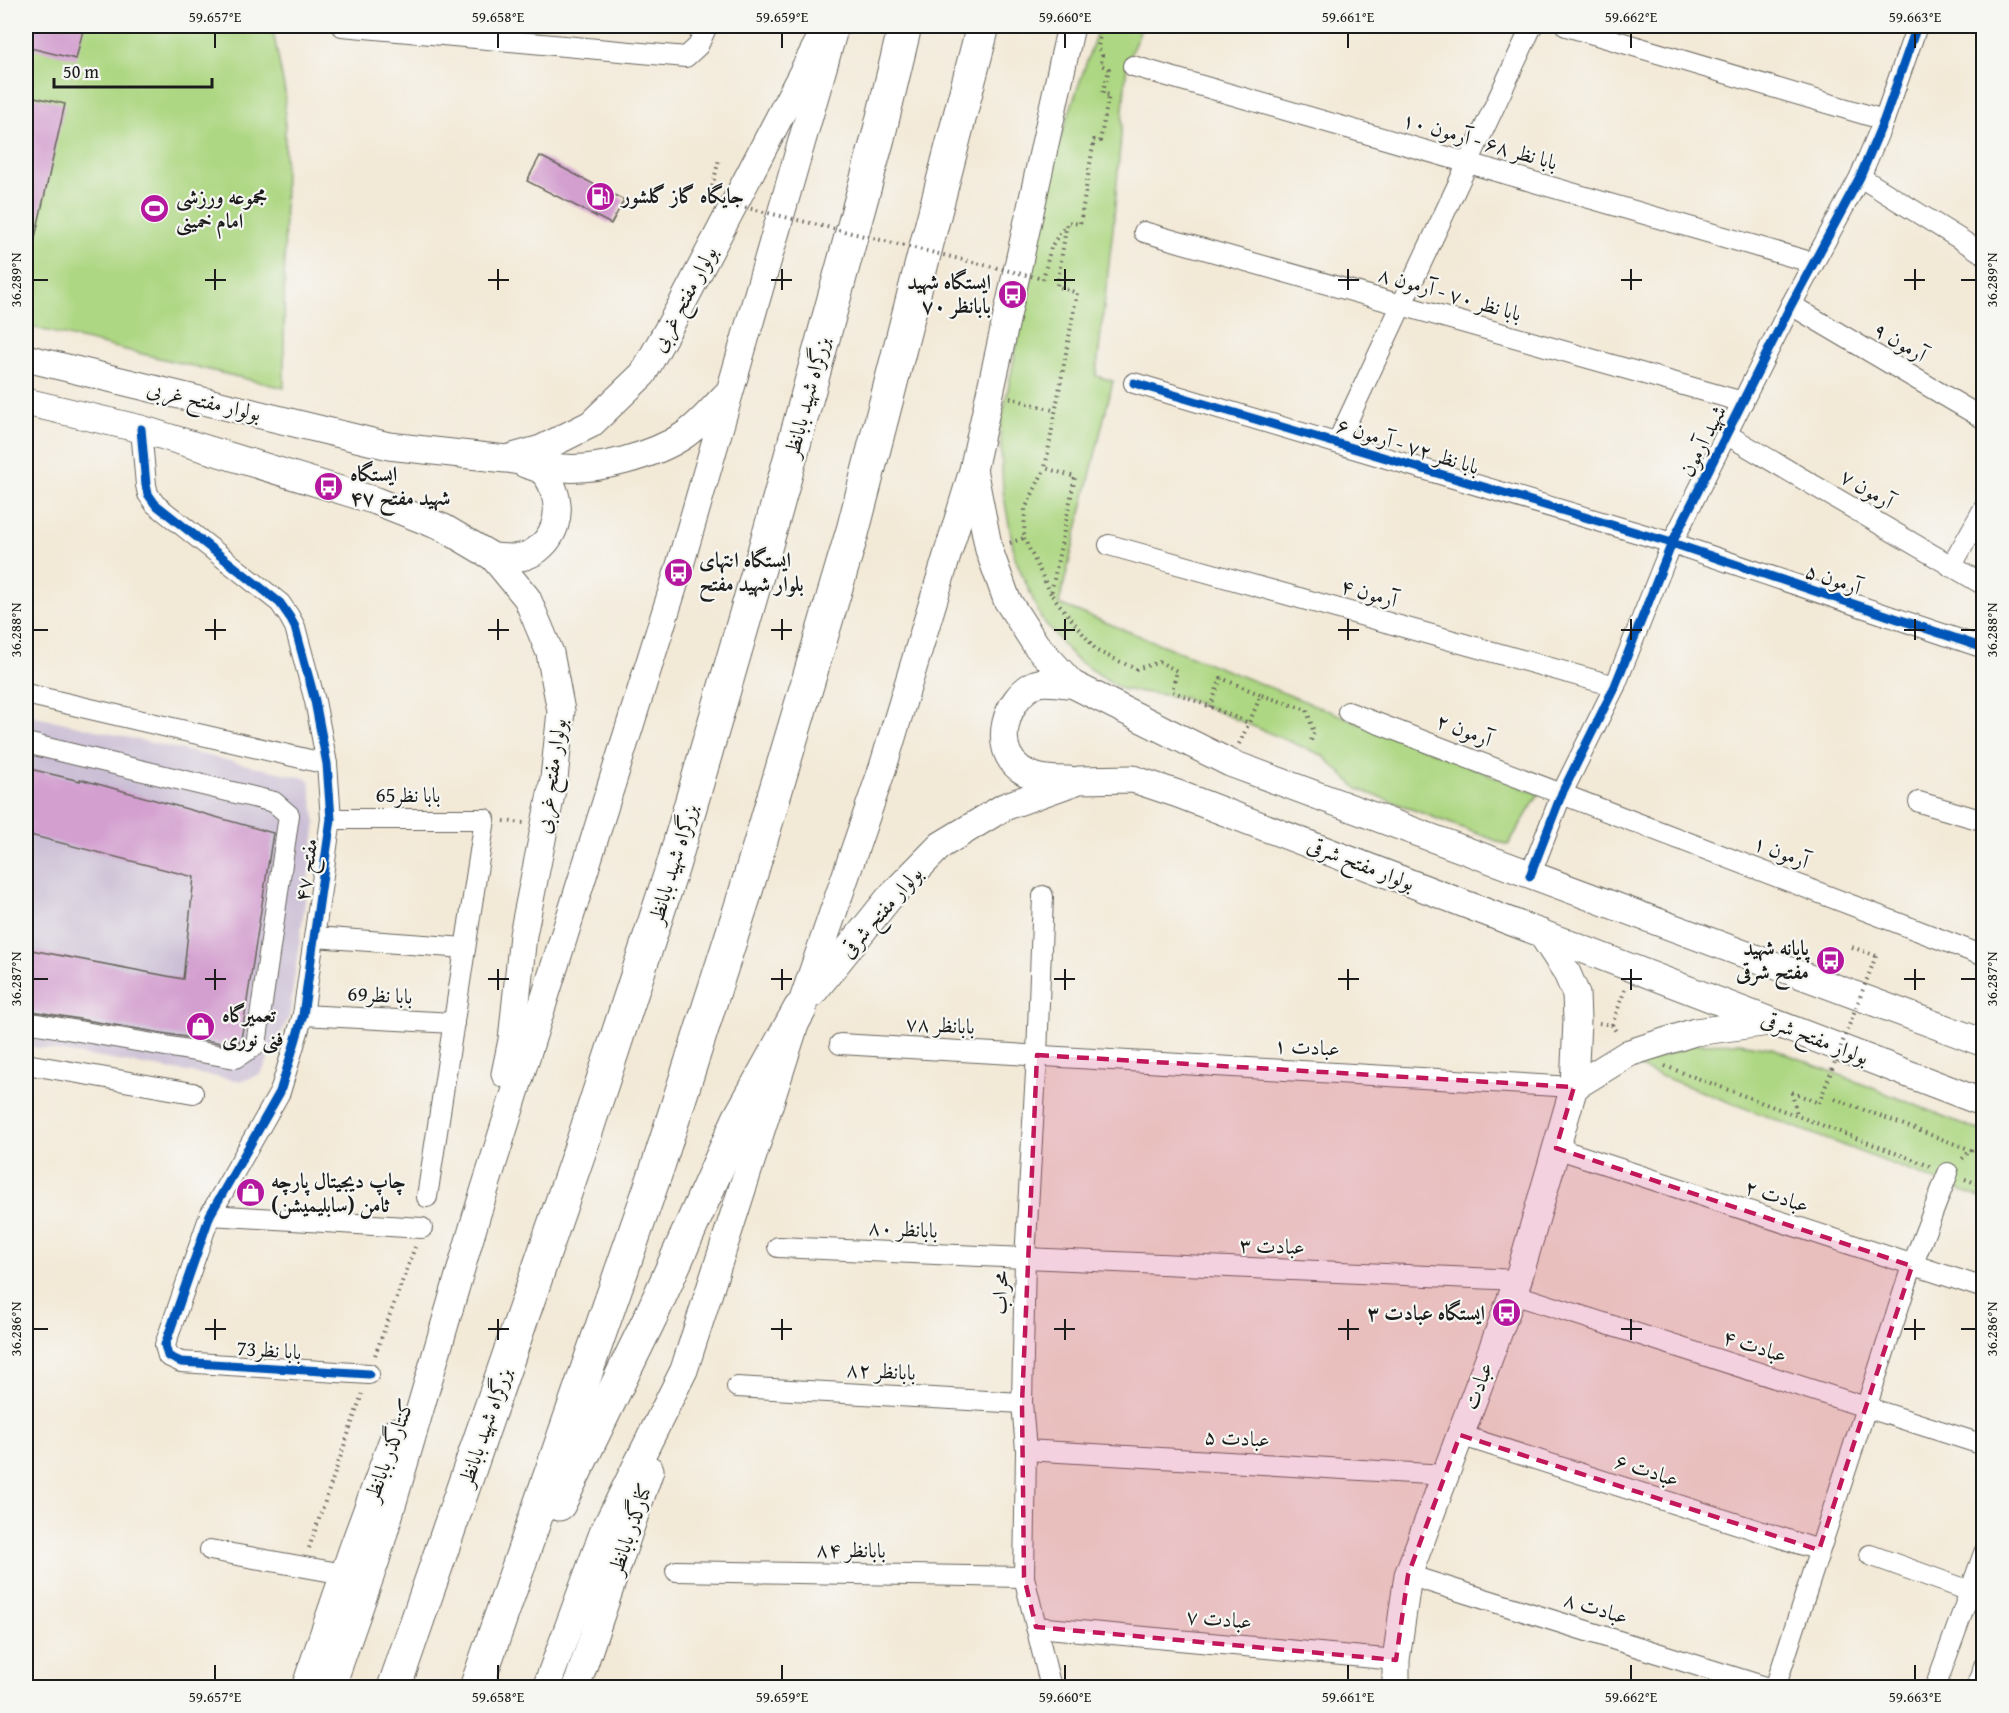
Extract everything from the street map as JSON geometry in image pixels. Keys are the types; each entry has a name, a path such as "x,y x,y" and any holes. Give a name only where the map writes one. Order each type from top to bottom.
{"highway":[{"name":"بزرگراه شهید بابانظر","path":"394,1688 583,1142 673,866 776,510 878,138 905,26"},
{"path":"476,1688 658,1166 745,894 853,530 983,26"},
{"path":"494,1638 651,1316 739,1119 800,1008"}],"main road":[{"name":"بولوار مفتح غربی","path":"26,358 389,446 506,459 541,449 591,424 643,374 827,26"},
{"path":"331,1688 376,1560 477,1214 675,584 834,26"},
{"path":"1042,159 1057,26"},
{"path":"546,1688 603,1533 684,1370 800,1008 883,767 973,470 1071,26"},
{"path":"1042,159 1083,26"},
{"path":"506,459 564,468 601,466 629,458 661,447 684,435 730,392"},
{"name":"بولوار مفتح غربی","path":"26,402 141,429 376,501 444,528 493,557 527,598 550,653 561,711 554,779 523,935 512,1040 477,1214"},
{"path":"493,557 513,559 532,553 548,540 557,522 558,502 544,472 536,467 506,459"},
{"path":"973,470 989,550 1007,600 1036,645 1072,684 1230,763 1983,1043"},
{"path":"1072,684 1037,683 1018,696 1005,722 1005,747 1019,768 1041,779 1079,780"},
{"name":"بولوار مفتح شرقی","path":"800,1008 889,898 941,845 1004,807 1079,780 1133,779 1178,794 1983,1103"},
{"name":"عبادت","path":"1396,1688 1396,1660 1408,1575 1515,1287 1574,1086 1576,994 1566,971 1541,933"},
{"path":"1574,1086 1629,1053 1695,1032 1771,1022"},
{"name":"کنتارگذر بابانظر","path":"304,1688 477,1214"},
{"name":"کنارگذر بابانظر","path":"576,1688 684,1370"}],"street":[{"path":"342,26 528,34 686,57 698,46 707,26"},
{"path":"1337,443 1532,26"},
{"path":"1566,26 1884,120"},
{"name":"شهید آرمون","path":"1530,876 1562,793 1615,686 1672,543 1791,305 1860,177 1884,120 1917,26"},
{"name":"بابا نظر ۶۸ - آرمون ۱۰","path":"1133,66 1814,263"},
{"path":"1860,177 1983,254"},
{"name":"بابا نظر ۷۰ - آرمون ۸","path":"1144,232 1743,402"},
{"name":"آرمون ۹","path":"1791,305 1983,419"},
{"name":"بابا نظر ۷۲ - آرمون ۶","path":"1134,383 1672,543"},
{"name":"مفتح ۴۷","path":"141,429 146,485 148,494 155,504 280,603 295,627 315,701 327,764 331,819 303,1015 280,1092 210,1215 165,1345 168,1356"},
{"name":"آرمون ۷","path":"1726,434 1983,585"},
{"path":"1951,567 1983,508"},
{"name":"آرمون ۵","path":"1672,543 1983,648"},
{"name":"آرمون ۴","path":"1109,545 1615,686"},
{"path":"26,694 327,764"},
{"name":"آرمون ۲","path":"1348,712 1562,793"},
{"path":"26,743 274,802 289,815 256,1045 235,1058 26,1022"},
{"name":"آرمون ۱","path":"1562,793 1983,956"},
{"path":"1919,802 1983,821"},
{"name":"بابا نظر65","path":"331,819 485,819"},
{"path":"427,1197 485,819"},
{"name":"محراب","path":"1043,896 1037,1055 1025,1259 1022,1403 1026,1450 1024,1577 1051,1688"},
{"path":"315,937 465,948"},
{"name":"بابا نظر69","path":"303,1015 454,1023"},
{"name":"بابانظر ۷۸","path":"840,1044 1037,1055"},
{"name":"عبادت ۱","path":"1037,1055 1574,1086"},
{"path":"26,1064 193,1093"},
{"name":"عبادت ۲","path":"1556,1148 1983,1288"},
{"path":"1775,1688 1912,1266 1948,1173"},
{"path":"210,1215 422,1228"},
{"name":"بابانظر ۸۰","path":"778,1247 1025,1259"},
{"name":"عبادت ۳","path":"1025,1259 1515,1287"},
{"name":"عبادت ۴","path":"1515,1287 1983,1445"},
{"name":"بابا نظر73","path":"168,1356 181,1362 369,1374"},
{"name":"بابانظر ۸۲","path":"737,1387 1022,1403"},
{"name":"عبادت ۶","path":"1460,1435 1819,1550"},
{"name":"عبادت ۵","path":"1026,1450 1445,1474"},
{"path":"210,1550 344,1574"},
{"path":"1935,1688 1983,1553"},
{"path":"1870,1555 1970,1591"},
{"name":"بابانظر ۸۴","path":"676,1571 1024,1577"},
{"name":"عبادت ۸","path":"1408,1575 1769,1688"},
{"name":"عبادت ۷","path":"1036,1627 1396,1660"},
{"path":"1976,1688 1983,1666"}],"path":[{"path":"1068,222 1080,224 1094,140 1100,141 1109,95 1103,93 1109,69 1101,65 1102,55 1098,48 1101,26"},
{"path":"719,159 710,199 1043,279 1051,247 1068,222"},
{"path":"1068,222 1057,286 1077,293 1045,468 1025,509 1024,538 1051,594 1097,651 1136,669 1160,662 1177,671 1172,691 1249,723 1261,695"},
{"path":"989,392 1056,411"},
{"path":"1045,468 1075,477 1051,594"},
{"path":"989,550 1024,538"},
{"path":"1210,707 1221,678 1261,695 1306,710 1314,733 1310,743"},
{"path":"485,819 545,825"},
{"path":"1797,1116 1792,1092 1819,1103 1876,956 1852,947"},
{"path":"1612,1025 1632,968"},
{"path":"1577,1020 1612,1025"},
{"path":"1612,1025 1629,1053 1983,1186"},
{"path":"1834,1099 1971,1150 1948,1173"}],"highlighted area":[{"path":"1037,1055 1574,1087 1556,1148 1912,1266 1819,1550 1460,1435 1408,1575 1396,1660 1036,1627 1024,1577 1022,1403"}],"shaded area":[{"path":"26,714 309,779 316,823 289,1017 261,1074 242,1081 26,1046"}],"green space":[{"name":"مجموعه ورزشی امام خمینی","path":"26,26 272,26 285,92 284,388 26,326"},
{"path":"1099,26 1142,26 1127,63 1113,229 1096,376 1113,381 1059,604 1539,794 1508,845 1358,789 1322,755 1185,698 1121,689 1074,658 1041,618 1015,558 1003,491 1000,428 1057,148"},
{"path":"1739,1043 1772,1048 1983,1132 1983,1199 1637,1067 1693,1044"}],"building":[{"path":"26,26 84,26 76,59 26,47"},
{"path":"26,95 65,104 33,247 26,246"},
{"path":"540,156 624,200 611,224 527,181"},
{"path":"26,768 80,781 80,779 273,833 241,1040 233,1045 26,1010 26,949 183,979 194,877 26,834"}],"cycle path":[{"path":"1530,876 1562,793 1615,686 1672,543 1791,305 1860,177 1884,120 1917,26"},
{"path":"1134,383 1672,543 1984,648"},
{"path":"141,429 146,485 148,494 155,504 280,603 295,627 315,701 327,764 331,819 303,1015 280,1092 210,1215 165,1345 168,1356 181,1362 369,1374"}],"place":[{"name":"جایگاه گاز گلشور","path":"601,196"},
{"name":"مجموعه ورزشی امام خمینی","path":"155,209"},
{"name":"ایستگاه شهید بابانظر ۷۰","path":"1012,294"},
{"name":"ایستگاه شهید مفتح ۴۷","path":"329,486"},
{"name":"ایستگاه انتهای بلوار شهید مفتح","path":"678,572"},
{"name":"پایانه شهید مفتح شرقی","path":"1830,960"},
{"name":"تعمیرگاه فنی نوری","path":"201,1027"},
{"name":"چاپ دیجیتال پارچه ثامن (سابلیمیشن)","path":"250,1193"},
{"name":"ایستگاه عبادت ۳","path":"1506,1313"}]}
